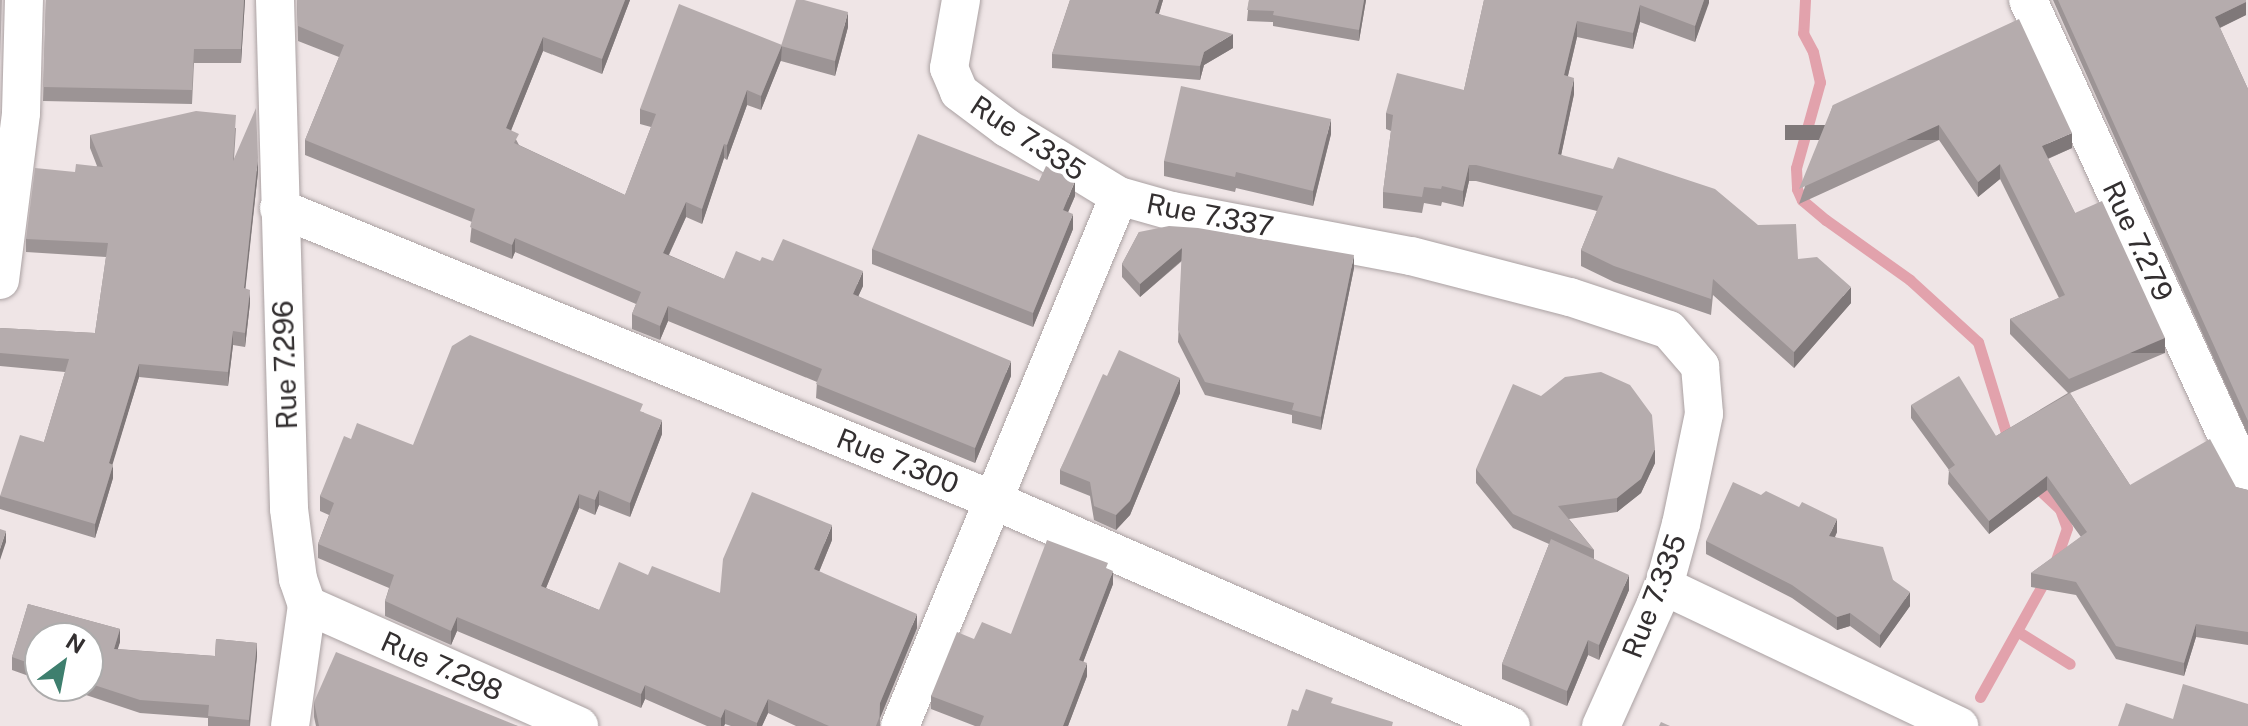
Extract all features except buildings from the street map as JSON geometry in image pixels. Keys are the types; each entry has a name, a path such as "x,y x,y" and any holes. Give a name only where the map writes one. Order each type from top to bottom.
{"street":[{"path":"0,280 10,113 24,0"},
{"name":"Rue 7.296","path":"275,0 289,509 298,579 307,605 290,726"},
{"name":"Rue 7.335","path":"961,0 949,68 959,92 1007,128 1119,196"},
{"name":"Rue 7.279","path":"2028,0 2248,482"},
{"name":"Rue 7.337","path":"900,726 1119,196 1172,211 1411,256 1570,297 1669,330 1700,366 1704,414"},
{"name":"Rue 7.300","path":"279,208 993,500 1511,726"},
{"name":"Rue 7.335","path":"1601,726 1664,586 1681,524 1704,414"},
{"path":"1664,586 1959,726"},
{"name":"Rue 7.298","path":"307,605 579,726"}],"waterway":[{"path":"1805,0 1803,33 1813,52 1820,82 1796,168 1797,189 1802,200 1910,280 1978,342 2009,442"},
{"path":"2033,484 2060,509 2067,528 2055,563"},
{"path":"1980,697 2045,580"},
{"path":"2017,631 2070,664"}]}
